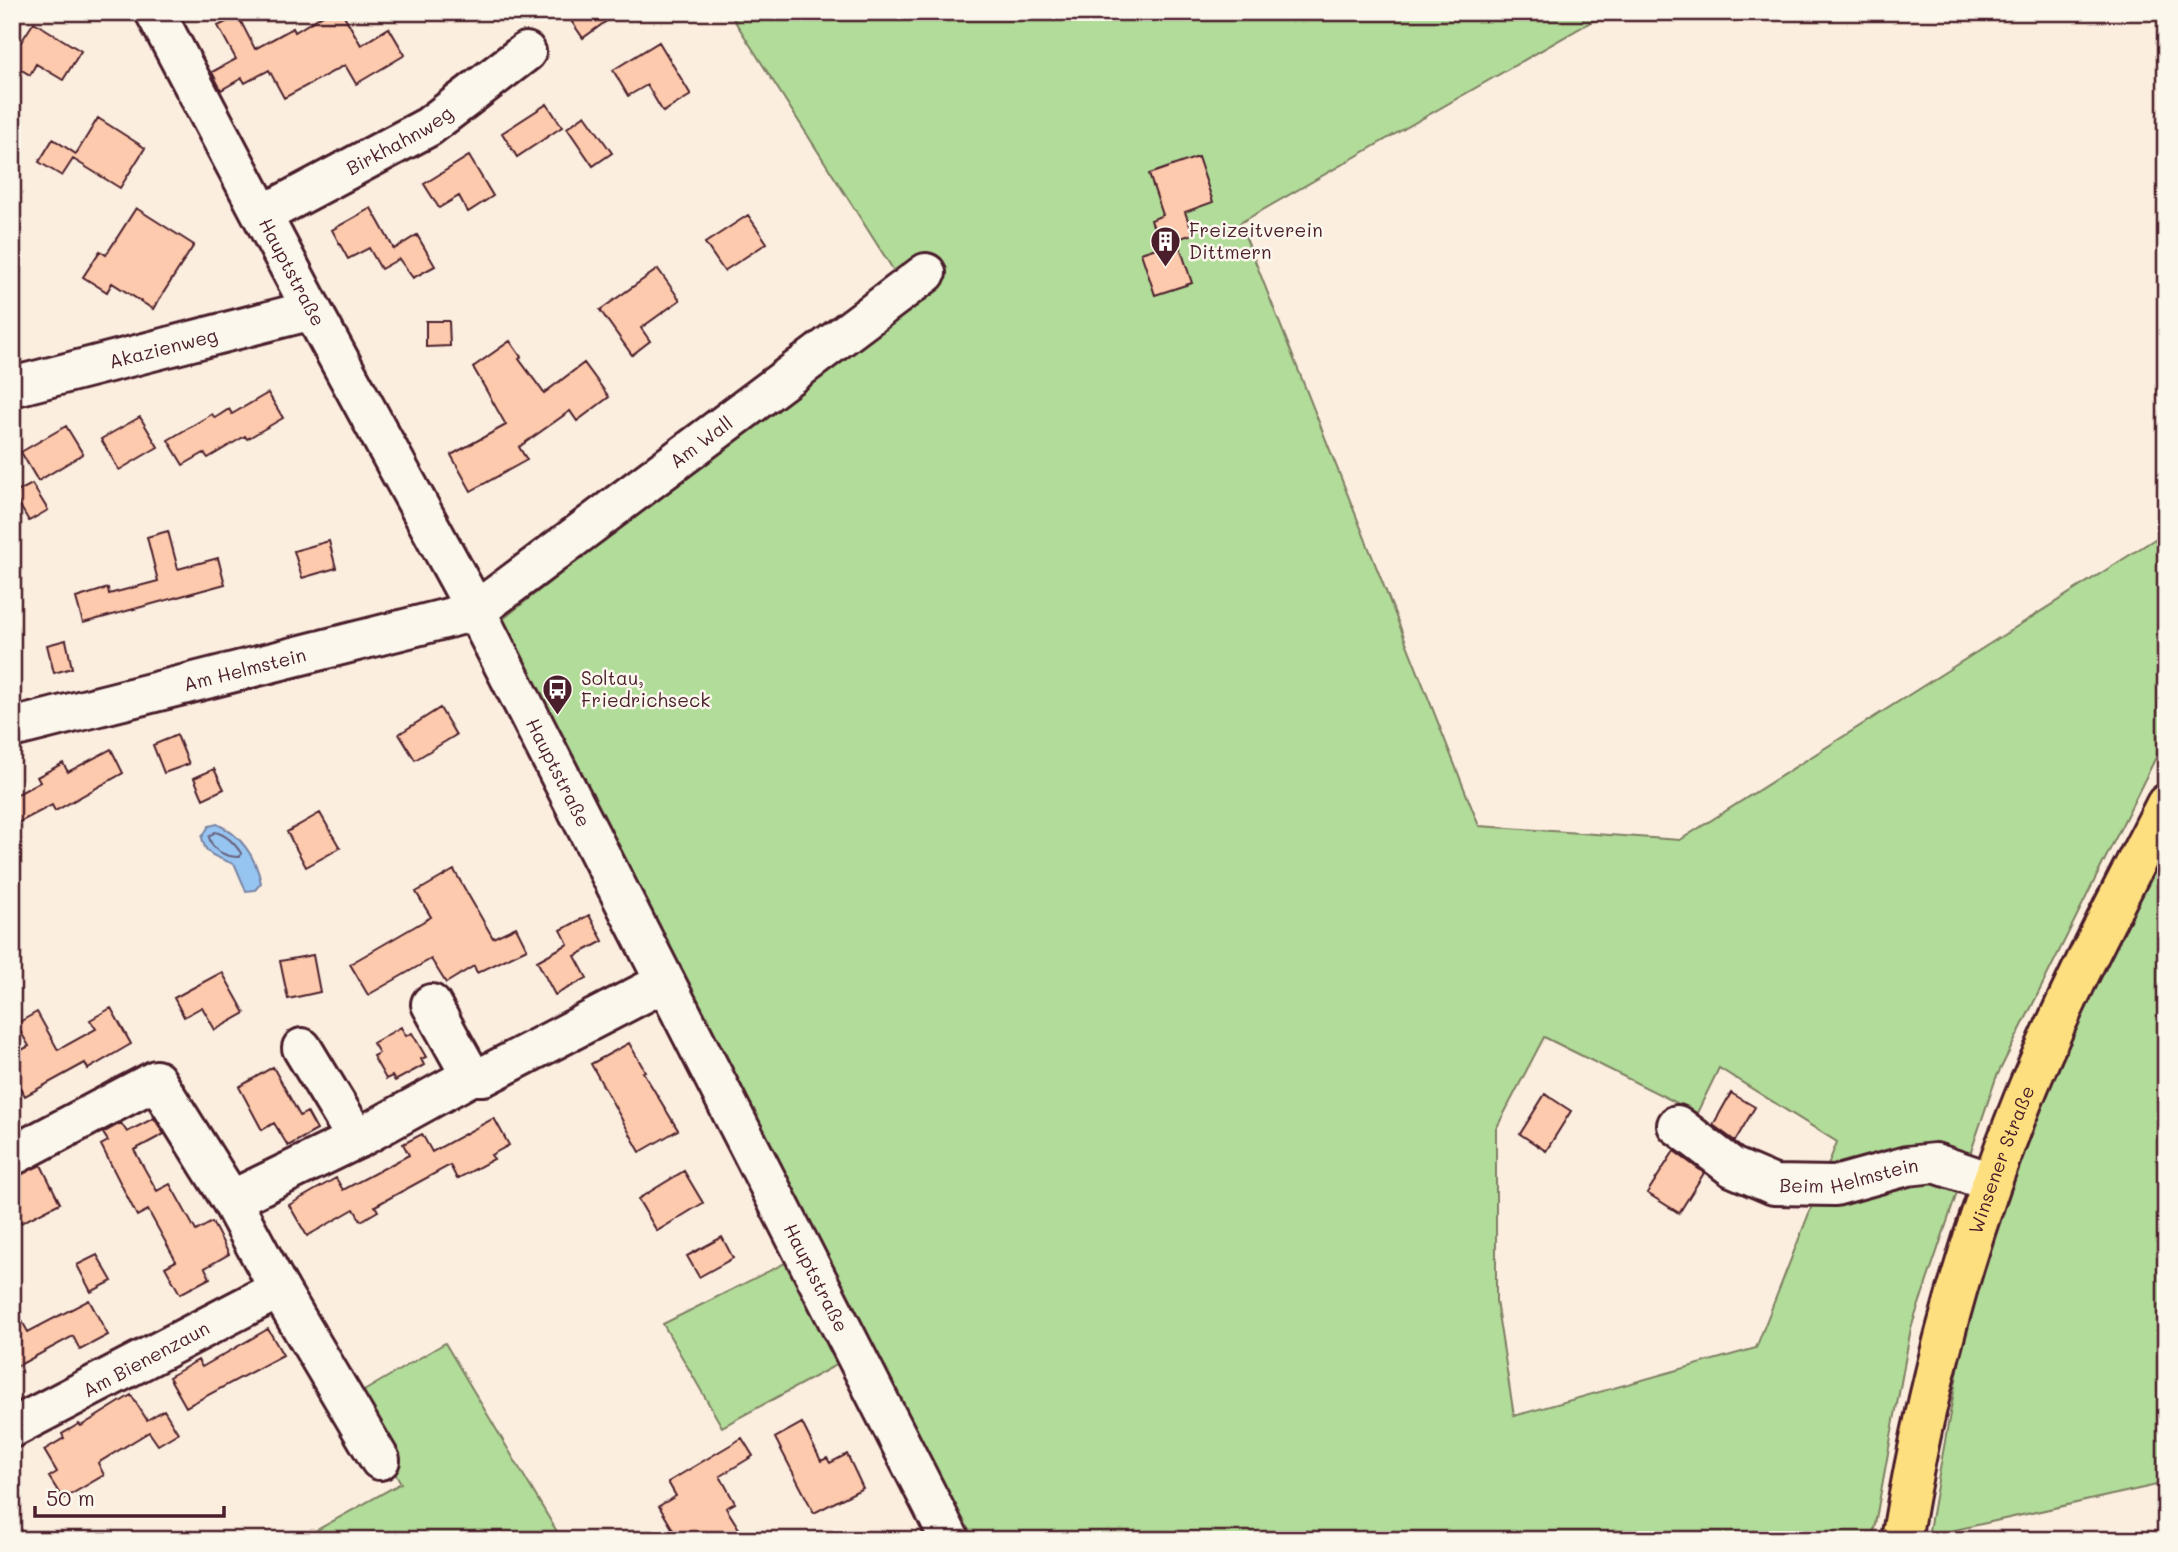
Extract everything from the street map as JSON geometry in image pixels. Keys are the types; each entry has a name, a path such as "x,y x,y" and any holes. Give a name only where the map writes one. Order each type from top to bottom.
{"main road":[{"name":"Winsener Straße","path":"1901,1540 1941,1347 1970,1242 2023,1099 2074,986 2166,804"}],"street":[{"name":"Hauptstraße","path":"155,12 264,214 312,310 476,611 950,1540"},
{"name":"Birkhahnweg","path":"264,214 428,127 526,52"},
{"name":"Am Wall","path":"476,611 926,273"},
{"name":"Akazienweg","path":"12,387 312,310"},
{"name":"Am Helmstein","path":"12,729 476,611"},
{"path":"230,1200 357,1139 471,1076 484,1076 665,982"},
{"path":"431,1004 471,1076"},
{"path":"302,1048 357,1139"},
{"path":"12,1156 156,1080 230,1200 380,1460"},
{"name":"Beim Helmstein","path":"1677,1125 1732,1167 1774,1185 1835,1186 1906,1166 1936,1163 1992,1182"},
{"name":"Am Bienenzaun","path":"12,1428 279,1289"}],"green space":[{"path":"729,12 1608,12 1240,223 1479,826 1680,840 2166,532 2166,737 1996,1078 1911,1328 1873,1535 1859,1540 964,1540 498,623 910,296","holes":["1544,1037 1697,1113 1719,1068 1837,1142 1756,1348 1514,1416 1496,1301 1496,1129"]},
{"path":"2166,842 2166,1483 1928,1536 1965,1330 2009,1175 2108,950"},
{"path":"787,1262 838,1364 722,1427 663,1324"},
{"path":"445,1343 562,1540 299,1540 401,1483 352,1398"}],"water":[{"path":"217,824 233,834 251,856 261,883 255,890 246,891 235,865 213,856 206,849 202,837 209,826"}],"building":[{"path":"328,12 342,12 361,45 389,28 405,55 356,84 345,65 284,98 269,70 245,83 242,78 221,90 212,72 236,59 218,26 238,16 255,49 293,28 295,32"},
{"path":"565,12 619,12 583,38"},
{"path":"34,22 81,51 63,80 36,64 30,75 12,64 12,56"},
{"path":"659,42 691,95 663,112 647,85 628,96 613,70"},
{"path":"547,104 562,127 517,157 502,133"},
{"path":"585,115 612,153 593,166 567,128"},
{"path":"98,118 145,148 120,188 73,159 62,176 39,162 53,139 76,154"},
{"path":"469,156 493,196 468,212 459,196 439,208 424,184"},
{"path":"1198,157 1213,202 1185,212 1193,234 1160,245 1151,220 1163,215 1149,174"},
{"path":"136,208 194,245 153,309 112,283 107,292 83,277 100,251 106,255"},
{"path":"371,208 394,249 417,235 435,266 413,278 399,259 381,269 369,248 348,259 332,230"},
{"path":"748,215 767,243 724,271 705,243"},
{"name":"Freizeitverein Dittmern","path":"1178,241 1192,283 1155,295 1141,253"},
{"path":"658,269 680,300 641,328 650,341 632,355 600,310"},
{"path":"426,321 449,321 450,346 426,347"},
{"path":"510,341 521,357 519,359 544,393 584,363 609,397 577,421 570,411 519,447 527,460 471,491 451,455 506,425 473,367"},
{"path":"268,393 283,418 208,458 204,453 183,465 168,440 212,414 215,418 229,409 232,414"},
{"path":"140,417 158,447 119,470 101,439"},
{"path":"66,426 83,454 38,481 21,452"},
{"path":"32,484 48,510 29,521 13,494"},
{"path":"168,531 178,569 218,558 225,584 83,623 76,598 108,588 109,594 158,581 147,537"},
{"path":"329,541 336,568 302,578 294,551"},
{"path":"66,640 72,668 54,673 47,645"},
{"path":"440,708 456,735 415,760 399,734"},
{"path":"177,735 189,764 164,773 153,745"},
{"path":"111,749 123,773 55,811 52,805 12,826 12,797 40,782 37,777 63,763 68,772"},
{"path":"214,769 224,789 203,799 194,778"},
{"path":"320,813 340,848 306,867 287,832"},
{"path":"454,870 493,938 516,927 527,949 477,973 474,966 446,983 431,959 368,995 350,964 431,917 416,892"},
{"path":"589,915 603,941 575,956 587,978 555,995 537,961 568,944 561,930"},
{"path":"313,955 320,992 288,999 280,961"},
{"path":"222,972 245,1013 215,1030 202,1007 184,1017 174,998"},
{"path":"111,1008 131,1044 88,1069 85,1063 25,1096 12,1073 12,1055 29,1046 16,1024 37,1012 58,1050 96,1029 90,1020"},
{"path":"401,1027 406,1036 412,1033 426,1057 421,1059 424,1065 395,1081 392,1076 386,1079 373,1056 379,1053 373,1043"},
{"path":"629,1043 678,1130 640,1152 591,1064"},
{"path":"273,1067 300,1116 307,1112 317,1130 288,1146 274,1123 262,1130 239,1087"},
{"path":"1731,1093 1755,1107 1735,1141 1713,1125"},
{"path":"1545,1094 1571,1111 1546,1151 1520,1134"},
{"path":"154,1118 164,1134 134,1150 157,1191 170,1184 196,1231 212,1222 229,1254 205,1268 210,1278 180,1294 165,1267 176,1261 148,1210 137,1216 101,1145 108,1141 103,1133 121,1123 127,1132"},
{"path":"494,1118 509,1145 491,1155 494,1159 457,1179 450,1165 375,1206 378,1211 361,1221 354,1209 307,1236 289,1205 336,1178 343,1190 409,1155 403,1144 422,1134 432,1152"},
{"path":"1674,1151 1704,1173 1679,1213 1647,1193"},
{"path":"41,1165 60,1203 21,1223 12,1205 12,1178"},
{"path":"684,1171 703,1203 657,1231 638,1199"},
{"path":"722,1237 733,1258 699,1277 687,1256"},
{"path":"97,1255 112,1281 91,1292 77,1265"},
{"path":"89,1300 108,1335 80,1350 73,1336 12,1369 12,1303 28,1332"},
{"path":"268,1329 283,1355 186,1407 169,1377 198,1360 202,1367"},
{"path":"131,1395 147,1420 164,1410 178,1433 158,1445 149,1432 98,1463 104,1475 63,1499 49,1477 57,1472 44,1450 64,1438 62,1434 79,1424 81,1426"},
{"path":"802,1423 821,1461 827,1458 830,1463 847,1454 863,1488 814,1513 775,1438"},
{"path":"742,1438 753,1456 720,1476 735,1503 726,1508 746,1540 679,1540 659,1506 676,1496 668,1482"}],"place":[{"name":"Freizeitverein Dittmern","path":"1166,268"},
{"name":"Soltau, Friedrichseck","path":"558,716"}]}
